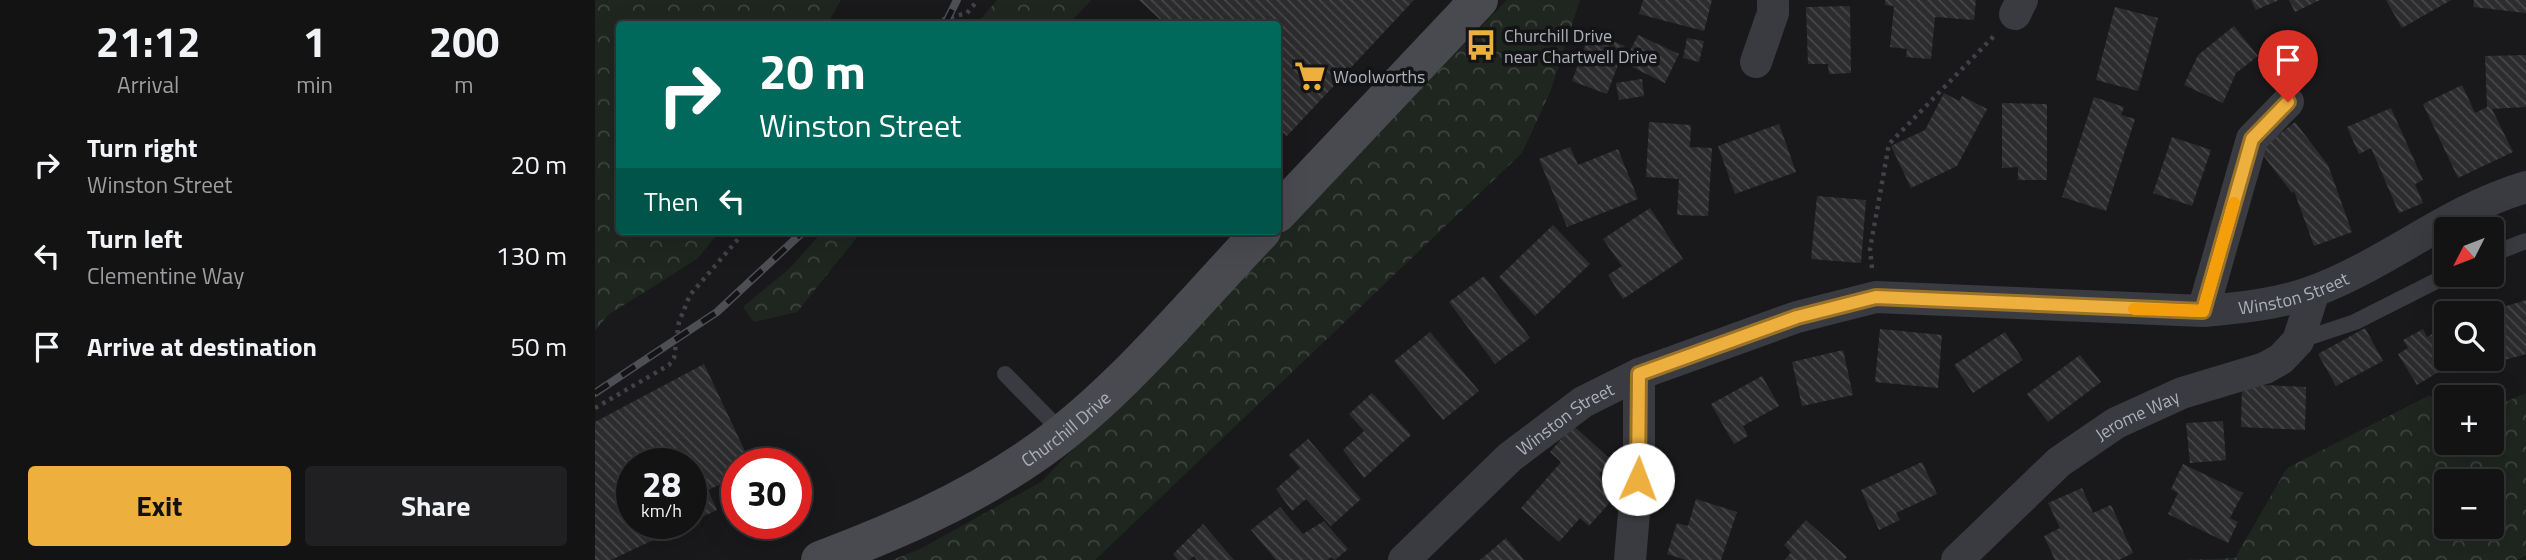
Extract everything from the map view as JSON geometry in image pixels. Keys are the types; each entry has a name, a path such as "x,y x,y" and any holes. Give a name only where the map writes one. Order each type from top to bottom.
{"main road":[{"path":"1281,210 1479,0"},
{"name":"Churchill Drive","path":"820,560 927,518 980,489 1063,433 1114,386 1258,235"}],"street":[{"path":"1756,62 1773,13 1773,0"},
{"path":"2203,311 2252,139 2288,102"},
{"name":"Winston Street","path":"1404,560 1510,457 1583,402 1639,374 1797,317 1876,297 2203,311 2255,306 2314,291 2484,204 2526,187"},
{"path":"2298,341 2314,291"},
{"name":"Jerome Way","path":"1957,560 2059,462 2098,435 2182,393 2265,368 2281,359 2298,341"},
{"path":"1630,560 1639,454 1639,374"}],"lane":[{"path":"2504,249 2526,241"},
{"path":"2298,341 2354,323 2434,282"},
{"path":"1005,374 1063,433"}],"path":[{"path":"937,21 967,13 978,0"},
{"path":"1870,249 1889,144 2019,7"},
{"path":"595,408 661,371 674,358 679,322 690,295 742,235"}],"green space":[{"path":"595,0 841,0 829,21 616,21 616,235 717,235 697,259 608,315 595,331"},
{"path":"997,0 1091,0 1072,21 980,21"},
{"path":"1507,0 1580,0 1551,90 1522,153 1095,560 892,560 920,549 1041,482"},
{"path":"819,235 859,235 797,312 754,322 743,307 789,269"},
{"path":"2526,393 2526,555 2517,560 2184,560 2235,558 2287,468 2430,395 2434,399 2434,455 2504,455 2504,403"}],"building":[{"name":"Woolworths","path":"1139,0 1414,0 1287,136 1281,131 1281,21 1162,21"},
{"path":"1643,0 1712,0 1704,31 1639,14"},
{"path":"1885,0 1976,0 1974,20 1935,17 1931,59 1906,57 1907,49 1890,47 1894,6 1885,5"},
{"path":"2251,0 2279,0 2256,10"},
{"path":"2289,0 2320,0 2295,12"},
{"path":"2386,0 2451,0 2402,28"},
{"path":"2474,0 2526,0 2526,13 2473,7"},
{"path":"1850,6 1851,73 1829,74 1828,64 1808,64 1806,7"},
{"path":"2115,7 2158,18 2138,91 2096,80"},
{"path":"2234,26 2258,56 2236,73 2223,103 2184,85 2198,55"},
{"path":"1590,32 1625,46 1607,94 1572,81"},
{"path":"1638,35 1679,54 1665,83 1624,63"},
{"path":"1687,38 1704,41 1699,62 1683,58"},
{"path":"2526,55 2526,107 2492,109 2513,152 2458,178 2423,104 2462,85 2475,113 2487,107 2485,56"},
{"path":"1642,79 1644,96 1619,100 1616,83"},
{"path":"1944,93 1959,101 1962,96 1987,109 1957,166 1911,188 1891,146 1925,130"},
{"path":"2094,97 2124,107 2121,115 2135,119 2106,211 2062,197"},
{"path":"2002,103 2047,104 2047,180 2018,180 2018,167 2002,168"},
{"path":"2391,108 2423,180 2415,184 2423,203 2399,213 2371,148 2359,154 2347,127"},
{"path":"1649,122 1691,125 1690,147 1712,148 1708,216 1677,215 1679,179 1646,177"},
{"path":"2295,122 2328,165 2352,232 2314,246 2294,191 2292,193 2259,150"},
{"path":"1779,124 1796,172 1735,194 1718,146"},
{"path":"2172,137 2211,150 2192,206 2153,193"},
{"path":"1570,147 1578,165 1618,149 1638,199 1567,227 1539,159"},
{"path":"1817,196 1866,200 1861,263 1811,259"},
{"path":"1650,208 1683,259 1623,299 1608,275 1622,266 1603,239"},
{"path":"1553,225 1590,264 1535,316 1499,277"},
{"path":"1484,276 1530,338 1495,364 1449,302"},
{"path":"2526,300 2526,354 2504,360 2504,307"},
{"path":"2365,328 2383,361 2336,386 2318,354"},
{"path":"1880,329 1942,335 1938,388 1875,382"},
{"path":"2423,329 2427,337 2434,333 2434,371 2440,371 2417,385 2398,354 2408,348 2403,340"},
{"path":"1430,332 1479,391 1443,420 1394,361"},
{"path":"2005,332 2023,360 1973,393 1954,365"},
{"path":"1843,350 1853,395 1802,406 1792,362"},
{"path":"2080,355 2101,382 2048,422 2027,394"},
{"path":"704,364 743,448 721,448 721,484 708,490 717,510 707,515 707,448 616,448 616,539 655,539 611,560 595,560 595,422"},
{"path":"1762,376 1779,406 1743,426 1748,436 1734,444 1711,404"},
{"path":"2242,384 2306,387 2305,430 2241,427"},
{"path":"1372,393 1411,435 1364,478 1343,450 1364,431 1349,414"},
{"path":"2223,421 2226,460 2190,463 2186,423"},
{"path":"1573,425 1611,460 1599,474 1619,492 1589,526 1580,518 1559,542 1521,508 1561,462 1550,452"},
{"path":"1308,439 1361,499 1331,526 1306,499 1292,511 1276,489 1300,468 1289,455"},
{"path":"1922,462 1937,494 1896,513 1900,520 1879,530 1861,490"},
{"path":"2183,464 2243,493 2230,518 2238,522 2228,543 2168,514 2178,493 2171,489"},
{"path":"2082,488 2093,513 2111,505 2133,553 2119,560 2055,560 2044,536 2060,528 2048,503"},
{"path":"1696,499 1737,512 1721,560 1686,560 1667,554 1677,523 1688,526"},
{"path":"1280,507 1303,534 1324,521 1348,549 1335,560 1331,557 1328,560 1276,560 1251,530"},
{"path":"1806,520 1847,557 1844,560 1785,560 1791,552 1784,545"},
{"path":"1203,524 1234,560 1197,560 1194,556 1189,560 1178,560 1173,554"},
{"path":"1506,538 1524,560 1480,560"}],"railway":[{"path":"946,21 957,0"},
{"path":"595,393 717,312 800,235"}],"slow traffic":[{"path":"2134,309 2203,311 2234,203"}],"place":[{"name":"Churchill Drive near Chartwell Drive","path":"1481,45"},
{"name":"Woolworths","path":"1310,76"}],"route":[{"path":"1638,479 1639,374 1797,317 1876,297 1956,298 2083,307 2203,311 2252,139 2288,102"}]}
